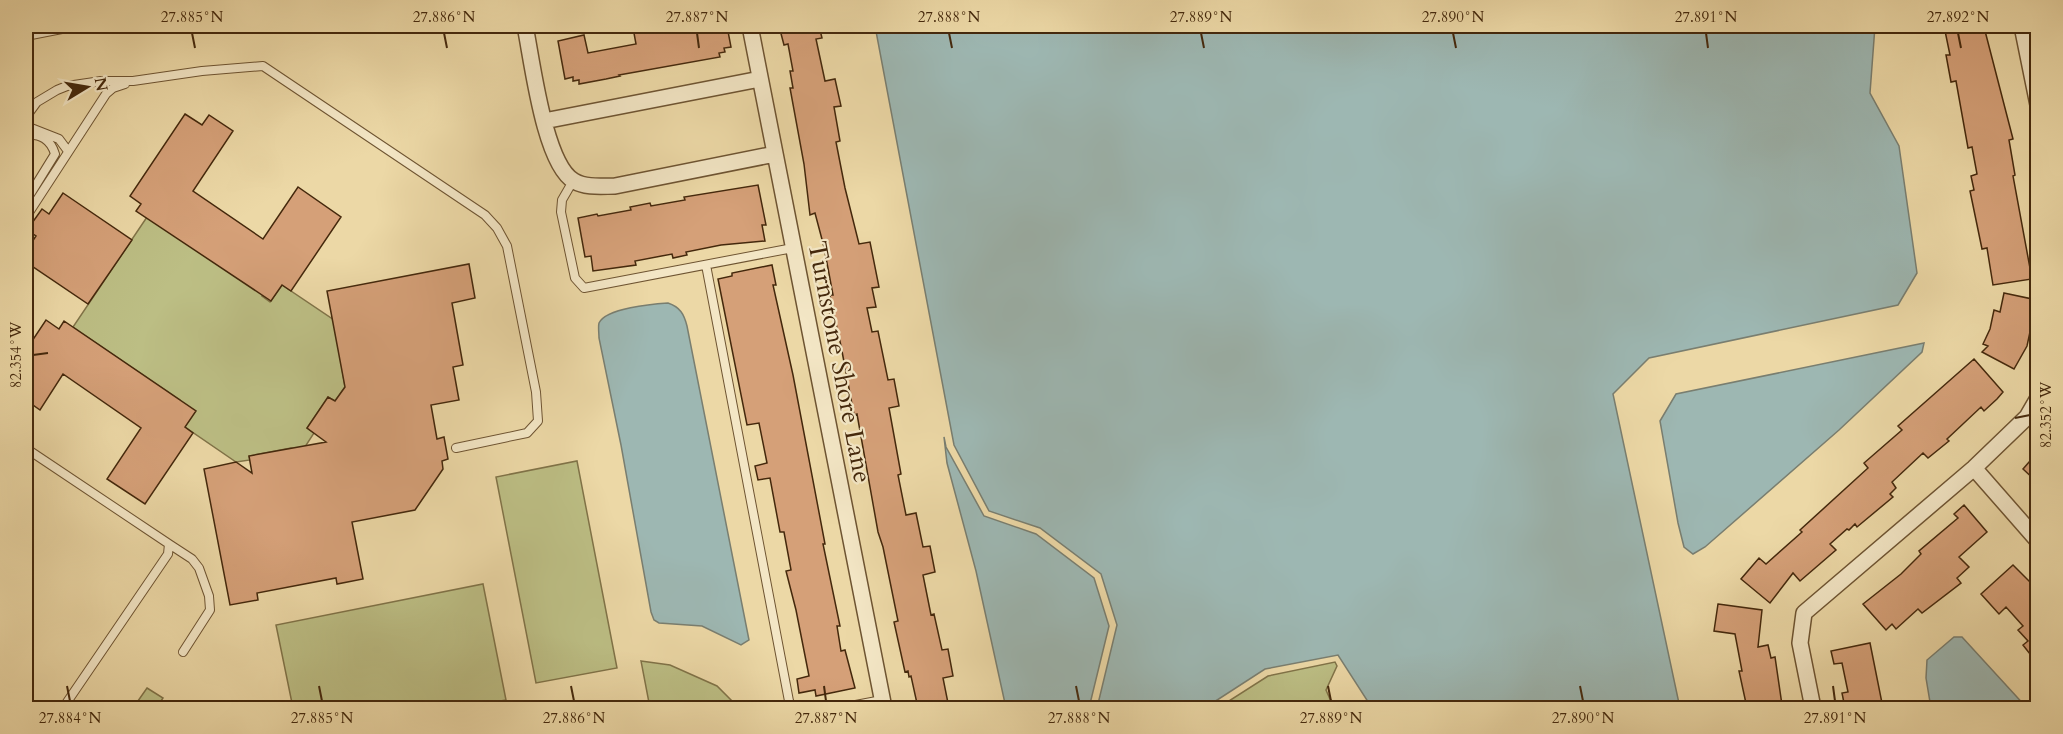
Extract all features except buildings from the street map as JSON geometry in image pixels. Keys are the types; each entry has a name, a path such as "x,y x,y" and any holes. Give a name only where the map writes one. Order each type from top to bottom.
{"street":[{"path":"525,26 548,138 559,164 573,181 593,186 615,186 775,154"},
{"name":"Turnstone Shore Lane","path":"750,26 883,704"},
{"path":"2022,26 2037,105"},
{"path":"544,121 760,79"},
{"path":"1813,708 1800,643 1804,613 1974,468 2026,417 2037,398"},
{"path":"1974,468 2037,541"}],"lane":[{"path":"26,36 76,26"},
{"path":"26,117 37,102 67,86 263,66 485,215 497,228 507,246 536,392 538,421 527,433 456,448"},
{"path":"26,217 106,94 113,88 133,81"},
{"path":"26,128 32,128 59,139 69,151"},
{"path":"26,135 40,135 52,145 54,154 26,201"},
{"path":"573,181 562,200 561,212 575,278 580,286 592,288 793,248"},
{"path":"706,265 789,701 793,708"},
{"path":"26,452 30,452 192,559 199,568 209,596 210,610 183,652"},
{"path":"63,708 168,554 169,544"},
{"path":"840,708 883,704"}],"green space":[{"path":"147,217 274,278 262,296 270,302 282,285 334,320 345,387 335,401 328,397 307,428 314,433 303,450 291,448 249,456 250,460 236,462 185,427 180,400 73,327"},
{"path":"577,461 617,668 536,683 496,477"},
{"path":"483,584 506,700 461,708 293,708 276,625"},
{"path":"641,661 670,665 717,686 739,708 650,708"},
{"path":"1335,662 1337,666 1326,690 1330,699 1339,708 1220,708 1268,676"},
{"path":"147,688 163,698 157,707 186,703 215,708 133,708"}],"water":[{"path":"875,26 1875,26 1870,93 1899,146 1917,273 1898,305 1649,358 1613,394 1680,708 1372,708 1338,655 1265,669 1214,702 1213,708 1097,708 1117,625 1101,574 1040,528 989,511 954,445"},
{"path":"668,303 681,312 687,326 749,640 741,645 702,626 659,623 654,620 651,612 599,338 599,323 603,318 620,310"},
{"path":"1924,343 1922,352 1839,430 1705,547 1693,554 1684,547 1660,421 1676,394"},
{"path":"944,437 946,447 984,516 1036,534 1094,578 1109,626 1089,708 1006,708 976,571 947,463"},
{"path":"1954,637 1962,637 2027,708 1931,708 1926,678 1927,660"}]}
